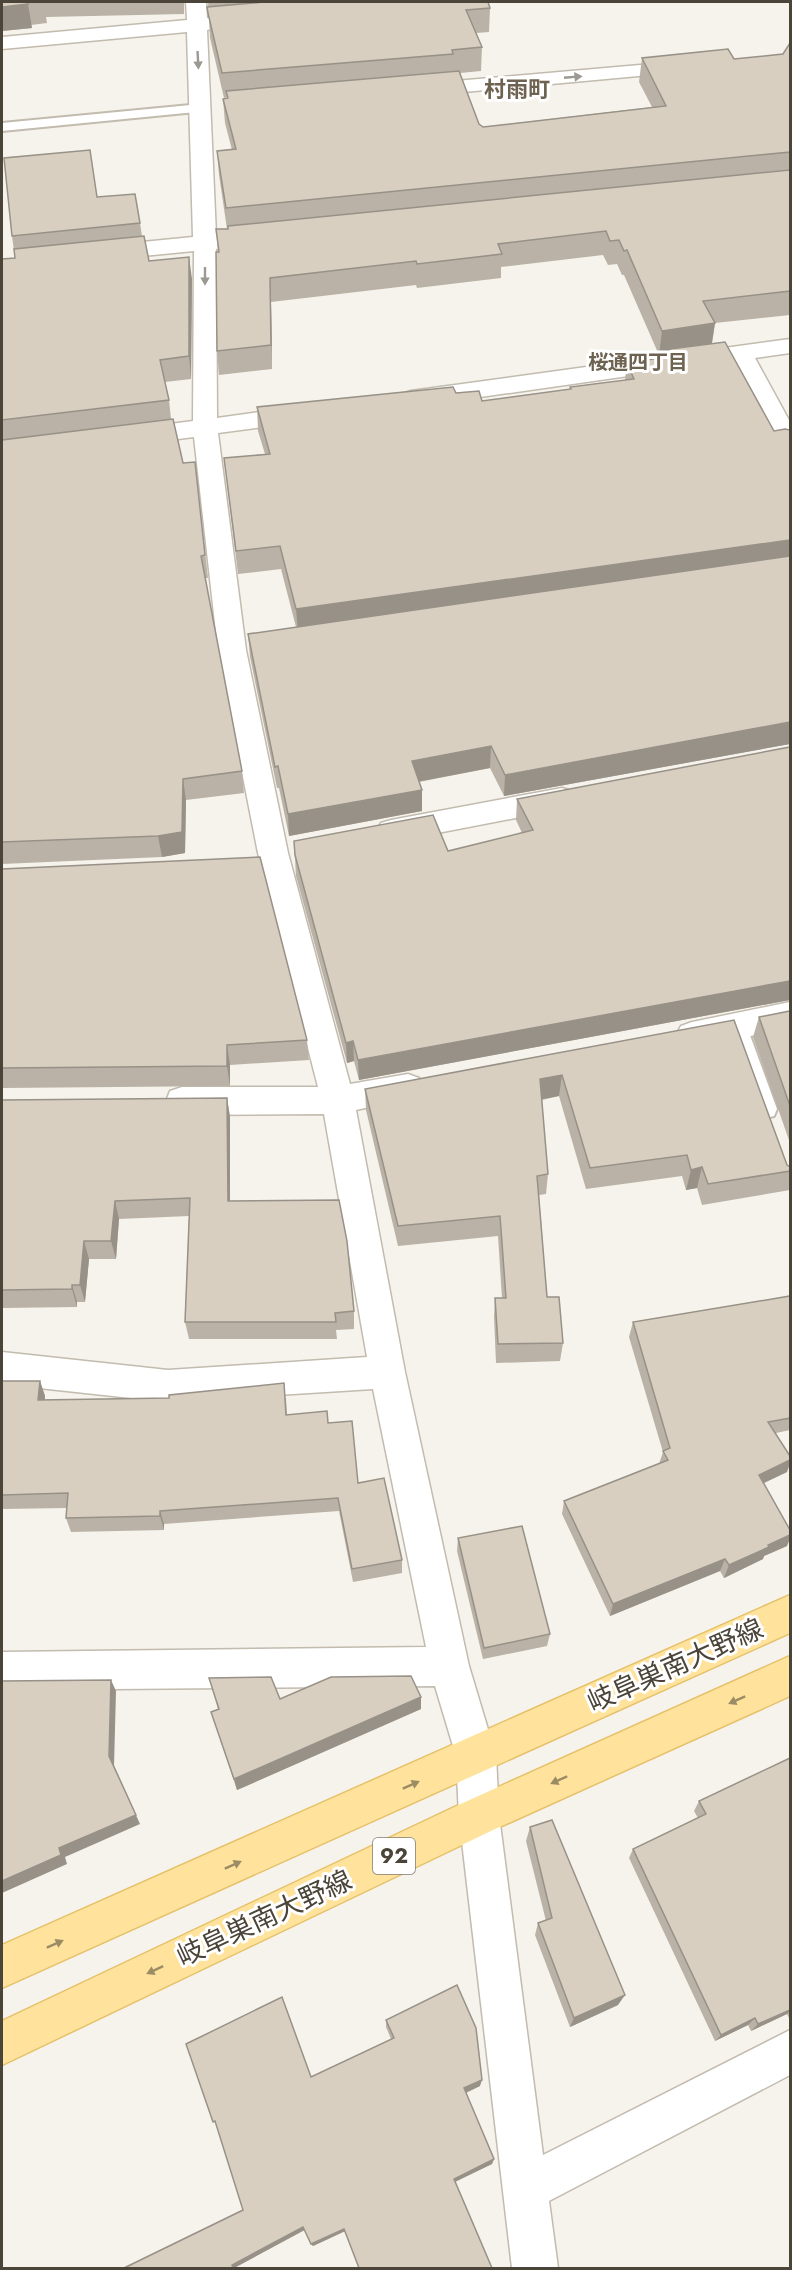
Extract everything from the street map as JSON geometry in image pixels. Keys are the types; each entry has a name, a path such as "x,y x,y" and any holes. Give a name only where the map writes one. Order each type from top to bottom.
{"main road":[{"name":"岐阜巣南大野線","path":"2,1968 790,1614"},
{"name":"岐阜巣南大野線","path":"2,2043 479,1816 790,1676"}],"street":[{"path":"196,2 205,243 205,428 244,649 273,853 338,1100 387,1372 449,1666 476,1756 479,1816 535,2268"},
{"path":"2,43 232,21"},
{"path":"401,91 708,65"},
{"path":"201,108 224,106"},
{"path":"81,255 252,238"},
{"path":"391,402 790,346"},
{"path":"740,353 790,444"},
{"path":"103,441 321,412"},
{"path":"367,835 591,794"},
{"path":"666,1040 790,1015"},
{"path":"149,1101 338,1100 432,1083"},
{"path":"2,1368 168,1386 387,1372"},
{"path":"2,1671 449,1666"},
{"path":"525,2189 790,2052"}],"lane":[{"path":"2,127 201,108"},
{"path":"736,1027 771,1124"}],"building":[{"path":"2,2 27,2 28,4 2,7"},
{"path":"264,2 488,2 490,8 466,10 482,47 452,50 453,54 222,73 207,7"},
{"path":"790,43 790,152 226,208 217,151 236,149 223,99 228,98 226,91 459,71 479,124 483,127 666,106 642,58 728,49 734,59 783,54"},
{"path":"90,150 97,197 135,194 140,223 12,236 4,158"},
{"path":"790,170 790,291 703,301 715,323 662,331 627,250 624,251 619,240 610,241 606,231 498,244 502,254 417,264 416,261 270,278 271,345 217,351 216,252 219,252 216,229"},
{"path":"144,236 149,261 189,257 189,356 160,360 169,400 2,420 2,259 15,258 14,249"},
{"path":"725,342 774,431 790,430 790,540 296,609 280,546 236,551 224,458 270,454 257,407 453,387 456,393 479,391 482,401 571,389 570,387 634,379 627,363 673,356 670,349"},
{"path":"173,419 183,463 195,462 205,555 201,556 242,771 183,779 182,832 158,836 2,842 2,440"},
{"path":"790,556 790,722 505,775 491,746 412,761 422,790 288,814 278,766 275,767 248,634"},
{"path":"790,747 790,981 358,1060 353,1041 346,1043 295,855 294,841 433,815 448,851 533,830 517,799"},
{"path":"260,857 307,1040 227,1045 227,1066 2,1068 2,869"},
{"path":"790,1011 790,1106 759,1017"},
{"path":"734,1020 790,1171 708,1184 702,1167 691,1170 687,1155 590,1168 562,1075 540,1079 548,1174 537,1176 547,1297 559,1297 563,1343 498,1344 495,1298 506,1298 500,1216 398,1226 365,1089"},
{"path":"227,1098 228,1201 339,1200 347,1241 354,1311 335,1313 336,1322 185,1322 190,1198 115,1201 111,1241 84,1241 80,1285 72,1285 72,1289 2,1290 2,1100"},
{"path":"790,1296 790,1418 768,1422 790,1456 790,1460 759,1475 790,1530 790,1535 729,1565 725,1559 613,1604 564,1501 668,1460 663,1451 670,1448 633,1322"},
{"path":"2,1381 40,1381 38,1400 169,1398 169,1395 284,1383 286,1415 327,1411 328,1423 352,1421 358,1483 384,1478 402,1560 352,1569 338,1498 160,1511 160,1516 66,1518 68,1493 2,1495"},
{"path":"522,1526 550,1634 484,1648 458,1538"},
{"path":"411,1676 421,1697 234,1779 211,1712 219,1709 209,1678 271,1677 280,1699 331,1677"},
{"path":"111,1680 109,1756 136,1815 59,1848 61,1855 2,1881 2,1681"},
{"path":"790,1758 790,2010 758,2024 755,2018 721,2035 633,1849 706,1814 699,1801"},
{"path":"552,1820 625,1995 574,2018 538,1923 552,1918 530,1827"},
{"path":"457,1985 476,2028 482,2080 464,2088 494,2159 454,2179 492,2268 359,2268 344,2229 311,2244 303,2227 232,2265 233,2268 124,2268 243,2210 215,2121 213,2122 186,2044 282,1997 311,2077 394,2038 386,2020"}],"district":[{"name":"村雨町","path":"517,89"},
{"name":"桜通四丁目","path":"638,362"}]}
